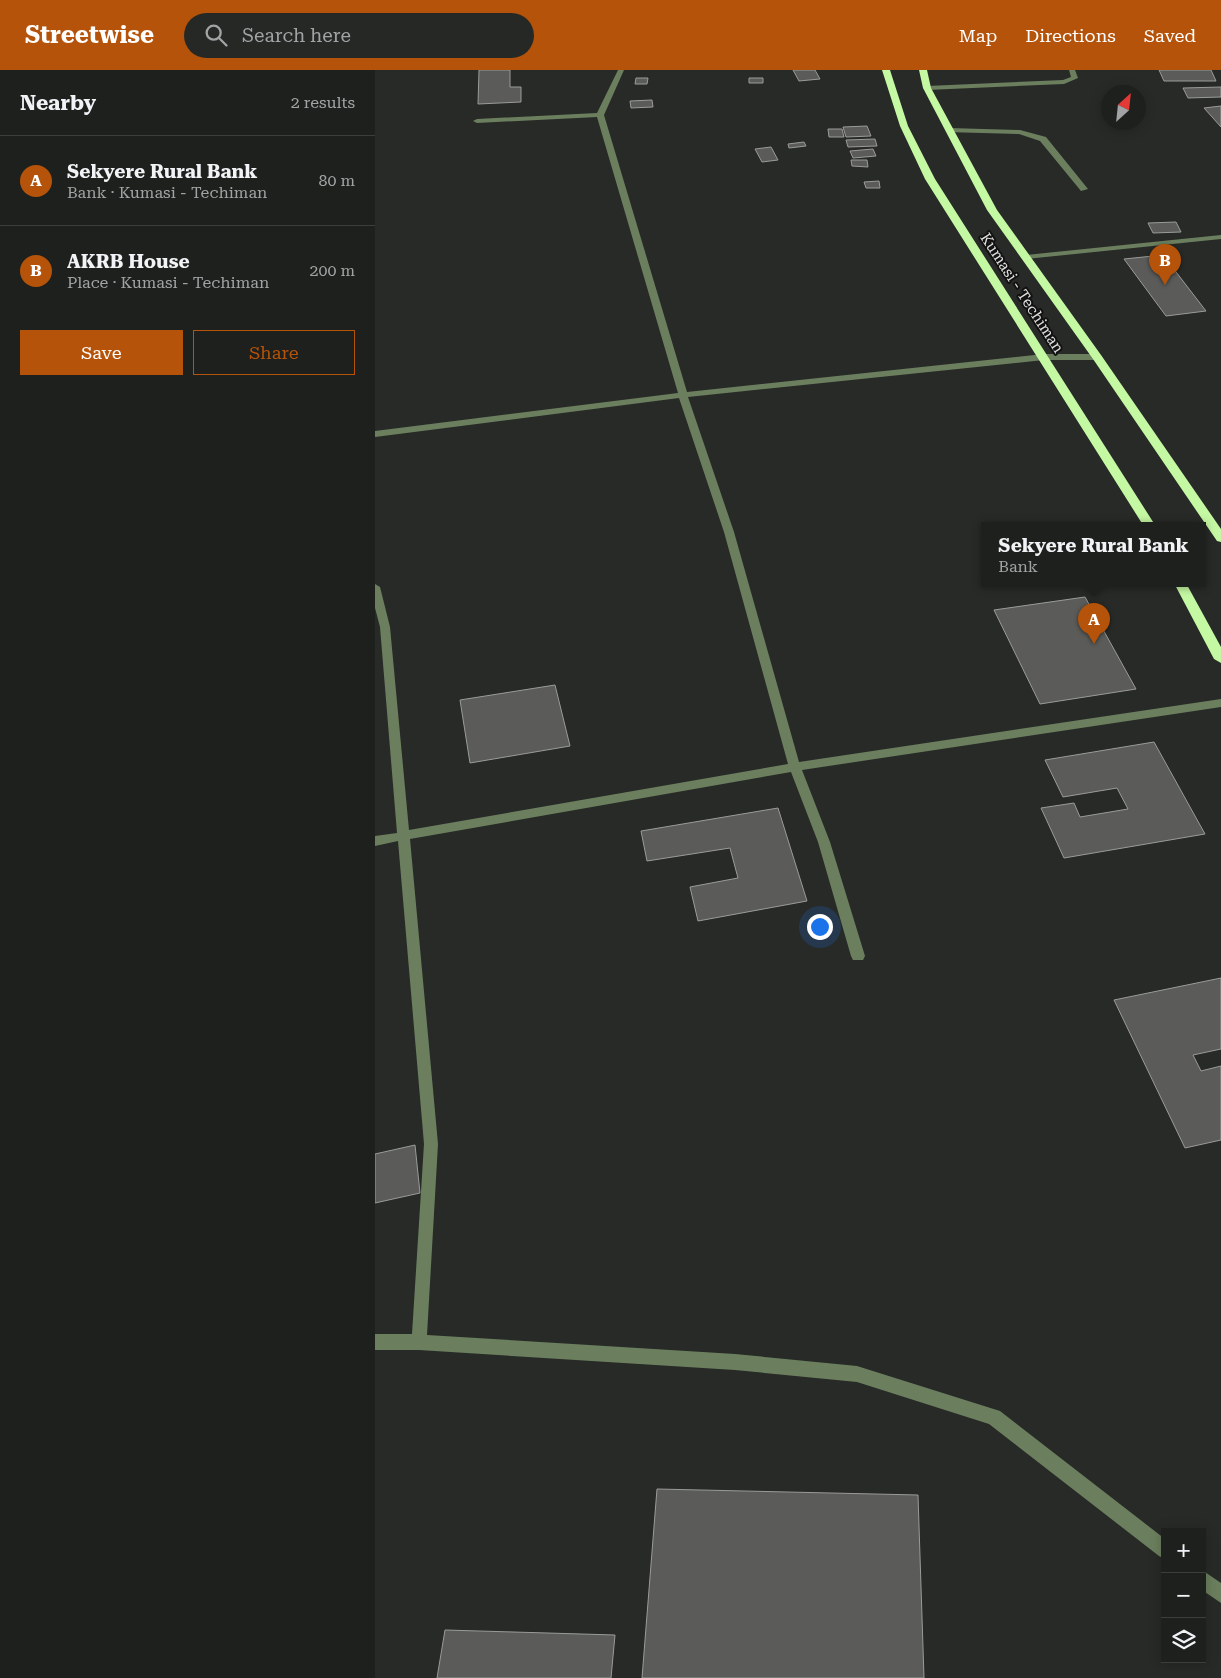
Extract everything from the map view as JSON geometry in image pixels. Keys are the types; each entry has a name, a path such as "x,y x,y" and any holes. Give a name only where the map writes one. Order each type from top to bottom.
{"highway":[{"name":"Kumasi - Techiman","path":"886,70 904,126 930,179 1147,522"},
{"path":"923,70 927,88 992,210 1097,357 1221,538"},
{"path":"1183,587 1221,658"}],"street":[{"path":"621,70 600,115 683,395 729,532 795,767 824,842 858,956"},
{"path":"927,88 1064,82 1075,78 1072,70"},
{"path":"477,121 600,115"},
{"path":"949,130 1020,132 1043,139 1084,189"},
{"path":"1025,257 1221,237"},
{"path":"375,434 683,395 1044,357 1097,357"},
{"path":"375,587 385,627 403,836 409,877 431,1144 419,1342"},
{"path":"375,841 795,767 1221,703"},
{"path":"375,1342 419,1342 735,1362 857,1374 994,1417 1161,1547"},
{"path":"1206,1582 1221,1594"}],"building":[{"path":"479,70 510,70 510,87 521,87 521,102 478,104"},
{"path":"793,70 815,70 820,79 799,81"},
{"path":"1159,70 1211,70 1216,81 1164,81"},
{"path":"636,78 648,78 647,84 635,84"},
{"path":"749,78 763,78 763,83 749,83"},
{"path":"1221,87 1221,97 1188,98 1183,88"},
{"path":"652,100 653,107 631,108 630,101"},
{"path":"1221,106 1221,127 1204,108"},
{"path":"867,126 871,136 846,137 843,127"},
{"path":"828,129 842,129 844,137 829,137"},
{"path":"875,139 877,146 848,147 846,140"},
{"path":"804,142 806,146 789,148 788,144"},
{"path":"771,147 778,160 762,162 755,149"},
{"path":"873,149 876,156 853,158 850,151"},
{"path":"851,160 867,160 868,167 852,166"},
{"path":"879,181 880,188 866,188 864,182"},
{"path":"1176,222 1181,232 1153,233 1148,223"},
{"path":"1163,255 1206,311 1166,316 1124,259"},
{"path":"1085,597 1136,689 1040,704 994,610"},
{"path":"555,685 570,746 470,763 460,700"},
{"path":"1154,742 1205,834 1064,858 1041,808 1074,803 1080,817 1128,809 1117,788 1063,797 1045,760"},
{"path":"778,808 807,901 698,921 690,887 738,878 730,848 647,861 641,831"},
{"path":"1221,978 1221,1049 1193,1055 1201,1071 1221,1066 1221,1140 1185,1148 1114,1000"},
{"path":"415,1145 420,1193 375,1203 375,1154"},
{"path":"657,1489 918,1495 924,1678 642,1678"},
{"path":"445,1630 615,1635 611,1678 437,1678"}],"place":[{"name":"AKRB House","path":"1165,285"},
{"name":"Sekyere Rural Bank","path":"1094,644"}]}
